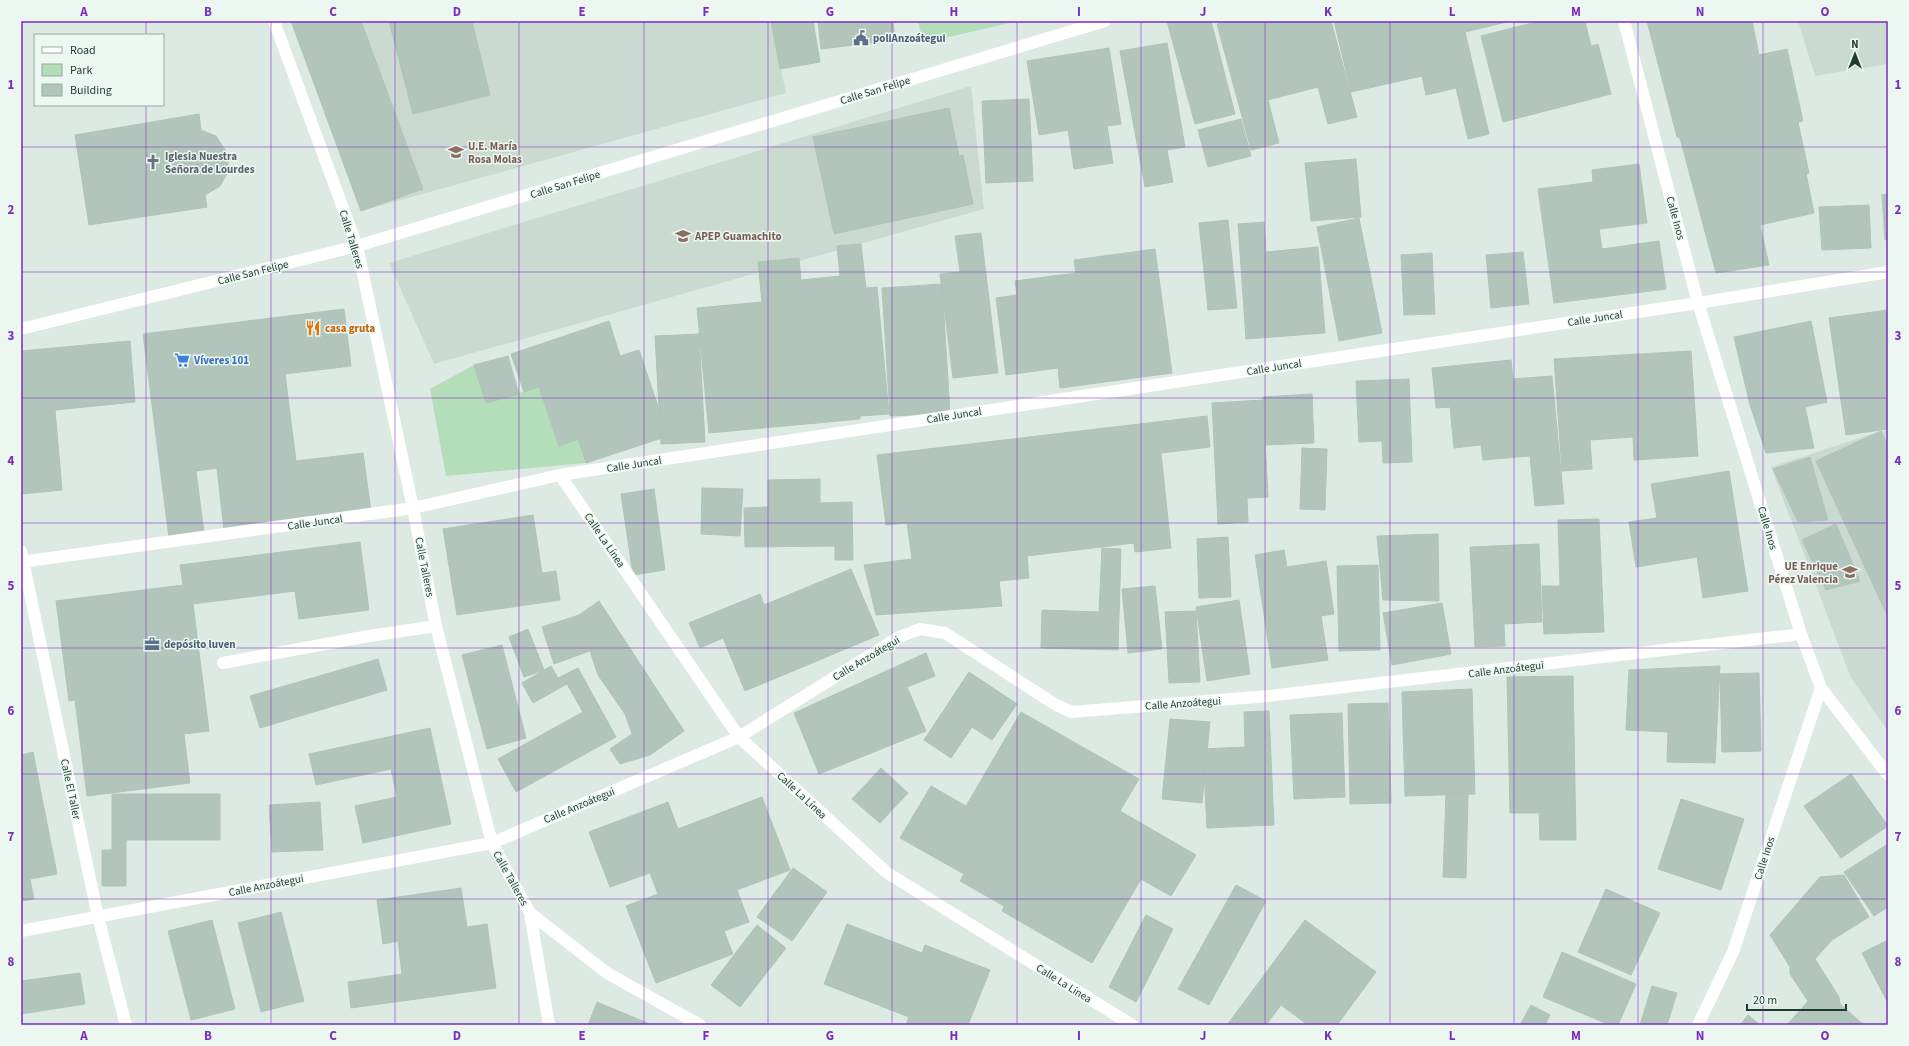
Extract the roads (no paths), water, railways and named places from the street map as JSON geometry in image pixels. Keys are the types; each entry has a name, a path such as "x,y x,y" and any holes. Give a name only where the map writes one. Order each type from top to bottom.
{"street":[{"name":"Calle Talleres","path":"274,21 357,246 414,508 436,626 492,842 530,913 607,973 700,1025"},
{"name":"Calle San Felipe","path":"21,329 357,246 1104,21"},
{"name":"Calle Inos","path":"1624,21 1698,303 1801,634 1821,688 1733,952 1698,1025"},
{"name":"Calle Juncal","path":"22,558 414,508 560,475 1698,303 1888,272"},
{"name":"Calle La Línea","path":"560,475 739,736 886,872 1132,1025"},
{"name":"Calle El Taller","path":"22,558 98,917 126,1025"},
{"path":"223,663 369,636 436,626"},
{"name":"Calle Anzoátegui","path":"21,931 492,842 739,736 899,637 920,629 945,633 1056,705 1072,712 1268,696 1801,634"},
{"path":"1821,688 1888,775"},
{"path":"530,913 549,1025"}],"place":[{"name":"poliAnzoátegui","path":"861,38"},
{"name":"U.E. María Rosa Molas","path":"456,152"},
{"name":"Iglesia Nuestra Señora de Lourdes","path":"153,162"},
{"name":"APEP Guamachito","path":"683,236"},
{"name":"casa gruta","path":"313,328"},
{"name":"Víveres 101","path":"182,360"},
{"name":"UE Enrique Pérez Valencia","path":"1850,572"},
{"name":"depósito luven","path":"152,644"}]}
